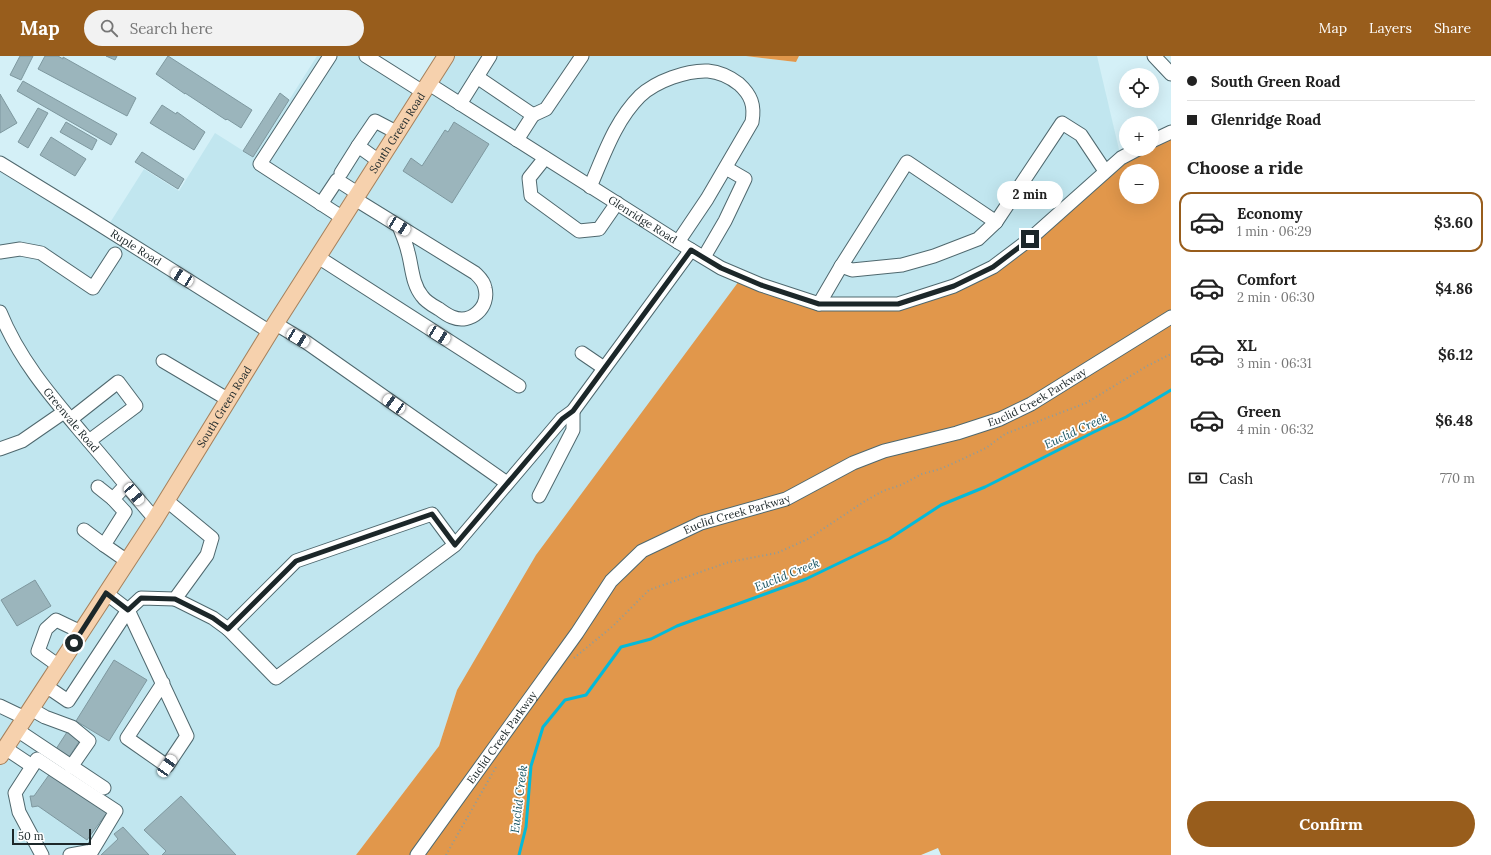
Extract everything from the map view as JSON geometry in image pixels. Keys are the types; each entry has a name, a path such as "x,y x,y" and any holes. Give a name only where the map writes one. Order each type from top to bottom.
{"main road":[{"name":"South Green Road","path":"3,752 155,519 273,328 446,56"}],"street":[{"path":"330,56 260,164 343,218"},
{"name":"Glenridge Road","path":"366,56 426,88 460,104 721,268 761,285 819,304 898,304 954,286 993,267 1030,239 1105,171 1125,156"},
{"path":"460,104 490,56"},
{"path":"517,140 533,115 546,109 582,56"},
{"path":"1154,56 1171,74"},
{"path":"590,187 618,125 641,95 667,79 689,73 709,71 730,77 747,92 754,110 752,122 726,168 678,242"},
{"path":"477,77 533,115"},
{"path":"341,173 375,121 398,133"},
{"path":"841,266 852,270 902,265 934,256 978,240 996,222 1062,123 1081,135 1105,171"},
{"path":"1159,138 1171,132"},
{"path":"358,146 379,161"},
{"path":"544,158 529,178 531,196 579,231 599,229 617,203"},
{"path":"819,304 841,266 907,162 996,222"},
{"name":"Ruple Road","path":"0,163 273,328 306,342 508,483"},
{"path":"704,258 745,179 726,168"},
{"path":"321,204 337,180 399,226 475,273 482,280 485,287 486,297 484,305 479,312 472,318 452,318 428,302 421,295 415,284 408,251 399,226"},
{"path":"0,252 20,249 41,253 93,288 116,254"},
{"path":"46,686 68,701 128,610 141,598 175,599 213,618 228,629 276,678 455,545 562,419 573,411 691,250"},
{"path":"318,258 519,386"},
{"name":"Greenvale Road","path":"0,312 13,340 42,386 155,519"},
{"name":"Euclid Creek Parkway","path":"417,855 578,633 611,581 642,551 701,523 786,498 853,463 878,453 1000,419 1031,404 1171,316"},
{"path":"582,353 604,368"},
{"path":"163,361 228,400"},
{"path":"0,449 22,441 67,416 118,382 136,406 89,441"},
{"path":"539,496 573,430 573,411"},
{"path":"112,499 126,485"},
{"path":"98,487 125,512 104,545"},
{"path":"166,500 212,538 207,555 175,599"},
{"path":"228,629 296,561 432,514 455,545"},
{"path":"84,530 127,561"},
{"path":"106,593 128,610 163,684 187,736 167,766 127,738 163,684"},
{"path":"59,666 38,651 46,629 56,620 81,632"},
{"path":"0,706 25,719 71,766 104,788"},
{"path":"25,719 45,717 72,727 89,741 71,766"},
{"path":"3,752 32,766"},
{"path":"42,855 18,812 15,793 37,759 116,811 92,851 70,855"}],"path":[{"path":"572,659 613,626 649,590 729,562 777,553 808,539 865,501 883,491 902,485 922,474 940,469 979,451 1005,434 1086,403 1147,366 1171,354"},
{"path":"446,855 497,765"}],"shaded area":[{"path":"317,56 366,56 423,92 446,56 746,56 796,62 799,56 1097,56 1119,150 1119,156 1121,158 457,690 439,746 356,855 0,855 0,163 106,229 144,169 179,191 215,133 253,157"},
{"path":"746,56 799,56 796,62"},
{"path":"1171,132 1171,855 941,855 938,848 921,855 356,855 439,746 457,690 536,555 742,277 819,304 898,304 993,267 1119,164 1119,204 1159,204 1159,164 1120,164 1129,156 1159,156 1159,138"}],"building":[{"path":"20,56 33,56 21,80 10,75"},
{"path":"45,56 58,56 63,59 63,57 136,98 127,116 38,69"},
{"path":"106,56 117,56 115,60"},
{"path":"168,56 252,110 241,128 185,94 156,74"},
{"path":"23,81 117,134 111,145 17,91"},
{"path":"280,93 289,100 253,157 243,151"},
{"path":"0,94 17,123 0,133"},
{"path":"162,105 176,114 177,112 205,132 194,150 150,123"},
{"path":"38,108 48,113 28,148 18,142"},
{"path":"66,122 97,140 92,150 60,132"},
{"path":"454,122 489,144 452,203 403,171 411,158 422,166 445,130 448,132"},
{"path":"51,137 86,159 75,176 40,155"},
{"path":"142,152 184,179 178,189 135,162"},
{"path":"35,580 51,606 17,626 1,600"},
{"path":"114,660 147,680 109,741 76,721"},
{"path":"69,729 82,737 69,757 56,749"},
{"path":"51,772 109,810 87,840 38,806 32,807 30,796 34,796"},
{"path":"181,796 236,855 162,855 166,851 144,830"},
{"path":"123,827 149,855 101,855 118,839 114,834"}],"waterway":[{"name":"Euclid Creek","path":"519,855 526,827 531,766 543,727 565,700 586,695 621,647 651,639 677,626 806,579 889,539 941,505 985,487 1126,417 1171,390"}],"route":[{"path":"74,643 106,593 128,610 141,598 175,599 213,618 228,629 296,561 432,514 455,545 562,419 573,411 691,250 721,268 761,285 819,304 898,304 954,286 993,267 1030,239"}]}
